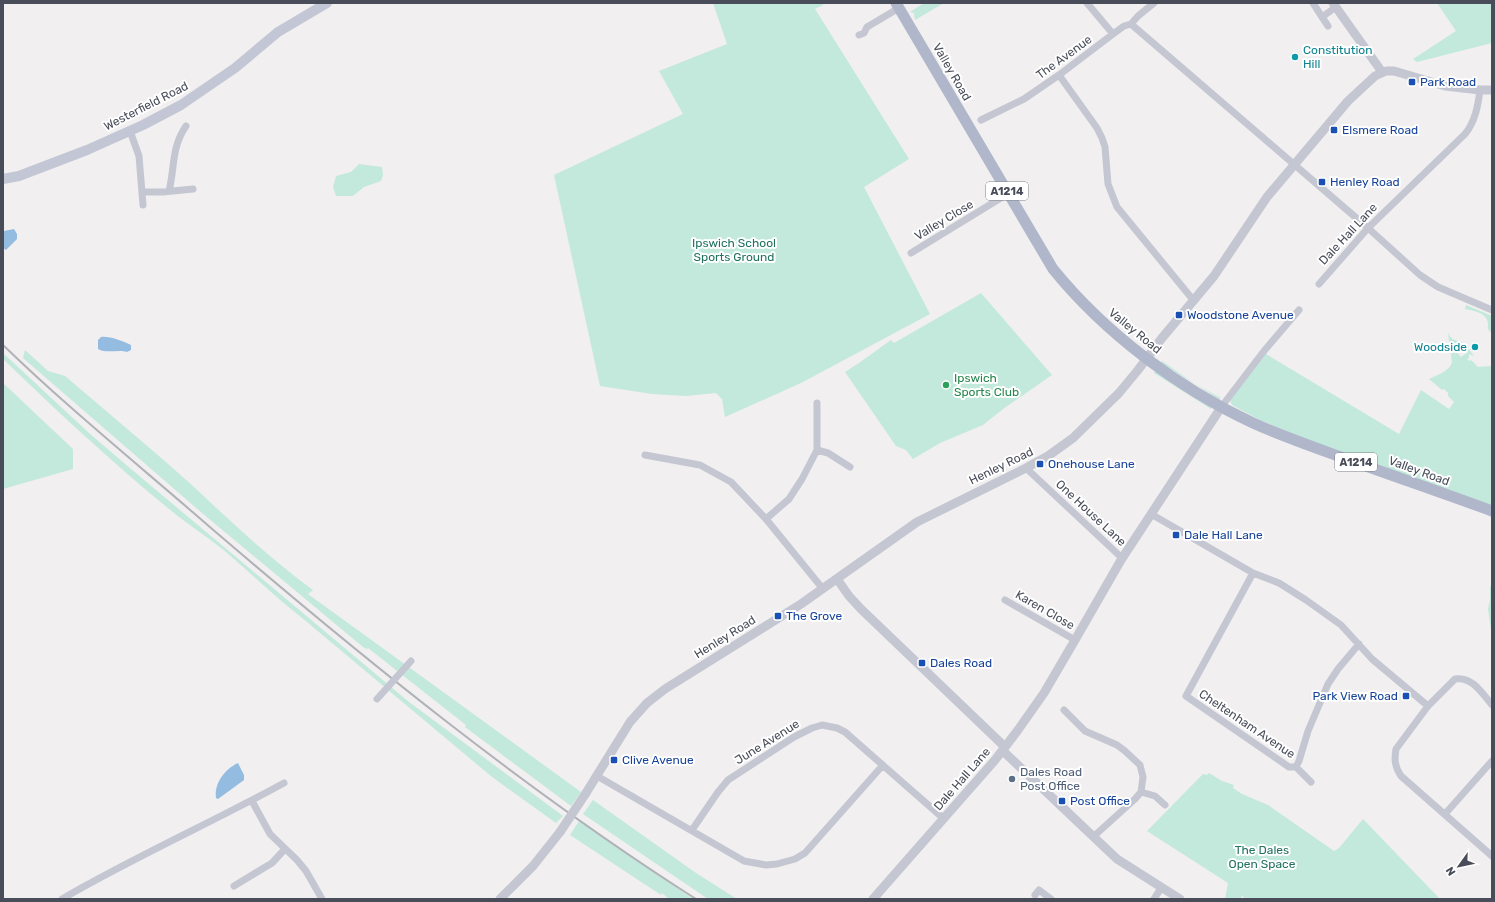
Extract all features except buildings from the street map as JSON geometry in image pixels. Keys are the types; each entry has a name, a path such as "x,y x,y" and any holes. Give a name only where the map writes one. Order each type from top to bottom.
{"main road":[{"name":"Westerfield Road","path":"3,179 19,176 87,150 130,131 191,99 235,68 278,32 327,3"},
{"name":"Valley Road","path":"897,6 1054,269 1067,286 1102,321 1147,358 1186,385 1254,423 1291,439 1492,511"}],"street":[{"path":"1087,3 1113,34"},
{"name":"The Avenue","path":"981,120 1024,99 1059,76 1124,26 1132,24 1138,16 1154,3"},
{"path":"1313,3 1328,26"},
{"path":"1322,17 1335,5 1382,72 1394,71 1445,86 1492,90"},
{"name":"Valley Road","path":"863,35 867,28 897,6"},
{"path":"1132,24 1368,228 1420,275 1447,291 1492,310"},
{"name":"Henley Road","path":"500,899 537,861 560,832 630,722 653,698 822,589 918,522 1026,468 1062,446 1090,423 1119,393 1194,300 1223,263 1267,197 1294,164 1348,102 1375,76 1382,72"},
{"path":"1059,76 1097,128 1102,138 1105,147 1108,184 1117,207 1194,300"},
{"name":"Dale Hall Lane","path":"1319,284 1368,228 1465,134 1469,129 1476,112 1480,90"},
{"path":"169,191 176,145 186,126"},
{"path":"130,131 140,156 143,205"},
{"path":"142,192 193,189"},
{"name":"Valley Close","path":"911,253 1009,193"},
{"name":"Dale Hall Lane","path":"873,899 1004,749 1044,692 1122,558 1222,406 1268,346 1299,310"},
{"path":"766,519 790,499 805,475 817,450 817,403"},
{"path":"817,450 828,453 850,467"},
{"path":"645,455 700,465 731,482 766,519 822,589"},
{"name":"One House Lane","path":"1026,468 1122,558"},
{"path":"1151,514 1253,573 1279,583 1306,600 1342,625 1372,659 1428,706"},
{"name":"Cheltenham Avenue","path":"1253,573 1186,696 1289,767 1296,767 1299,761 1308,731 1328,684 1338,669 1359,644"},
{"path":"837,579 849,596 1117,859 1180,899"},
{"name":"Karen Close","path":"1005,600 1075,640"},
{"path":"377,699 411,661"},
{"path":"1492,705 1467,680 1461,678 1455,679 1428,706 1396,749 1395,763 1401,776 1492,856"},
{"path":"1064,710 1085,731 1117,745 1134,759 1140,765 1143,777 1141,792 1094,837"},
{"name":"June Avenue","path":"692,830 728,780 794,737 822,725 845,732 943,818"},
{"path":"1445,814 1492,761"},
{"path":"597,776 744,861 766,865 786,862 805,853 883,765"},
{"path":"1296,767 1312,782"},
{"path":"62,899 100,877 252,801 284,783"},
{"path":"1141,792 1155,796 1165,805"},
{"path":"252,801 270,834 297,860 306,871 322,899"},
{"path":"234,886 272,863 285,849"},
{"path":"1154,899 1161,888"},
{"path":"1035,895 1039,890 1051,899"}],"green space":[{"name":"Ipswich School Sports Ground","path":"713,3 822,3 823,5 815,9 909,159 864,187 930,314 801,383 725,417 722,399 716,393 686,396 652,394 600,386 554,175 683,114 659,71 727,44"},
{"path":"924,3 944,3 915,20 914,13 910,12"},
{"path":"1437,3 1492,3 1492,43 1417,62 1413,59 1456,31"},
{"path":"359,164 382,167 383,175 381,181 364,187 353,196 336,196 333,187 336,176 351,172"},
{"name":"Ipswich Sports Club","path":"981,293 1052,375 1003,409 983,425 940,443 913,459 906,450 896,446 845,372 891,340 894,343"},
{"path":"1466,305 1492,316 1492,330 1490,332 1485,316 1472,310 1465,309"},
{"path":"1448,333 1454,340 1463,342 1461,344 1462,346 1455,350 1461,357 1468,352 1466,350 1468,348 1474,356 1469,354 1469,358 1467,359 1469,361 1471,360 1478,367 1492,366 1492,506 1303,438 1260,420 1232,405 1230,400 1266,354 1399,434 1421,390 1449,409 1454,402 1444,389 1442,390 1429,379 1443,372 1451,365 1452,362"},
{"path":"25,350 48,371 65,376 146,445 252,540 313,590 308,594 581,792 571,806 465,727 466,725 368,648 363,647 202,513 23,358"},
{"path":"3,353 89,433 409,702 563,816 556,823 492,777 279,599 227,553 179,517 112,460 3,359"},
{"path":"1162,361 1195,384 1221,398 1219,399 1161,363"},
{"path":"1155,371 1211,407 1211,409 1154,373"},
{"path":"3,383 73,449 73,469 3,489"},
{"path":"1492,583 1492,636 1488,609 1490,587"},
{"name":"The Dales Open Space","path":"1209,773 1222,781 1234,785 1233,788 1242,794 1268,805 1334,851 1339,848 1363,819 1440,899 1246,899 1242,896 1240,899 1225,899 1228,883 1147,831 1203,774 1207,775"},
{"path":"593,800 696,873 737,899 708,899 583,814"},
{"path":"579,821 693,899 668,899 662,893 661,895 570,835"}],"water":[{"path":"14,229 17,234 17,239 6,250 3,248 3,230"},
{"path":"101,337 112,338 127,343 131,345 131,350 127,352 105,351 98,349 98,340"},
{"path":"238,763 244,775 244,780 218,799 216,798 217,787 221,777"}],"railway":[{"path":"3,345 106,438 269,577 447,722 569,813 696,899"}],"place":[{"name":"Constitution Hill","path":"1295,57"},
{"name":"Park Road","path":"1412,82"},
{"name":"Elsmere Road","path":"1334,130"},
{"name":"Henley Road","path":"1322,182"},
{"name":"Woodstone Avenue","path":"1179,315"},
{"name":"Woodside","path":"1475,347"},
{"name":"Ipswich Sports Club","path":"946,385"},
{"name":"Onehouse Lane","path":"1040,464"},
{"name":"Dale Hall Lane","path":"1176,535"},
{"name":"The Grove","path":"778,616"},
{"name":"Dales Road","path":"922,663"},
{"name":"Park View Road","path":"1406,696"},
{"name":"Clive Avenue","path":"614,760"},
{"name":"Dales Road Post Office","path":"1012,779"},
{"name":"Post Office","path":"1062,801"}]}
